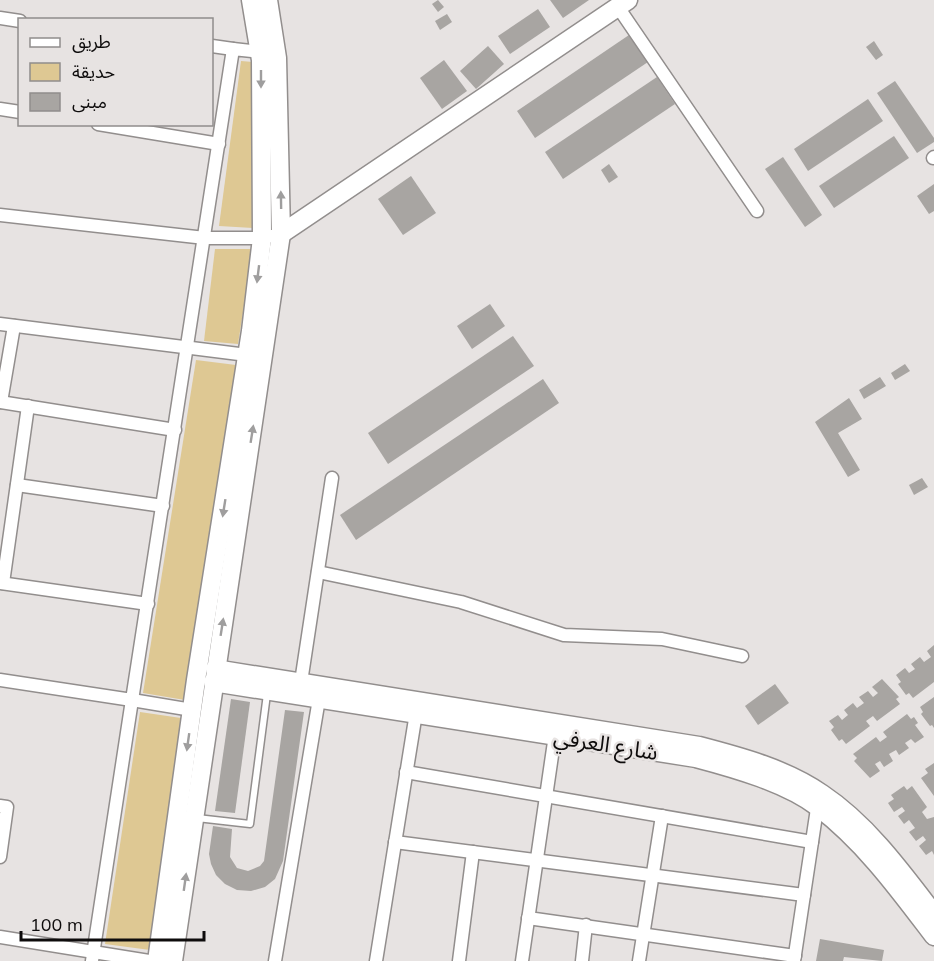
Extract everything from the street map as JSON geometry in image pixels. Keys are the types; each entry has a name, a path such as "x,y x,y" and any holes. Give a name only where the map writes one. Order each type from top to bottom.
{"street":[{"path":"157,961 192,710 248,355 262,238 260,52 251,0"},
{"path":"173,961 281,234 277,58 268,0"},
{"path":"0,215 205,238 262,238 281,234 623,3 757,211"},
{"path":"0,18 18,21"},
{"path":"213,46 260,52"},
{"path":"93,956 233,49"},
{"path":"0,109 18,112"},
{"path":"110,126 219,144"},
{"path":"0,324 248,355"},
{"path":"14,326 1,402 175,430"},
{"path":"28,406 1,583 148,604"},
{"path":"301,682 332,478"},
{"path":"17,485 164,506"},
{"path":"318,572 461,602 564,635 662,639 742,656"},
{"name":"شارع العرفي","path":"214,676 301,682 320,691 416,713 696,758 750,772 818,799 880,863 934,936"},
{"name":"شارع العرفي","path":"214,676 268,690 320,691 699,746 754,760 818,799 889,855 934,914"},
{"path":"0,680 192,710"},
{"path":"279,960 320,691"},
{"path":"376,961 416,713"},
{"path":"522,961 555,735"},
{"path":"406,772 812,842"},
{"path":"528,918 644,933 795,958 818,799"},
{"path":"0,806 7,807 0,857"},
{"path":"639,961 662,816"},
{"path":"395,842 804,895"},
{"path":"459,961 473,852"},
{"path":"582,961 586,926"},
{"path":"0,937 93,956 149,961"}],"lane":[{"path":"194,818 250,824 268,690"}],"green space":[{"path":"241,61 253,62 253,228 219,226"},
{"path":"215,249 253,249 238,344 204,341"},
{"path":"196,360 236,365 185,700 143,693"},
{"path":"140,712 181,718 150,950 105,944"}],"building":[{"path":"438,0 444,7 438,12 432,4"},
{"path":"550,0 589,0 563,18"},
{"path":"538,9 550,27 510,54 498,36"},
{"path":"447,14 452,22 440,30 435,21"},
{"path":"629,35 648,62 535,138 517,111"},
{"path":"874,41 883,55 876,60 866,47"},
{"path":"488,46 504,64 476,89 460,71"},
{"path":"444,60 467,91 442,109 420,78"},
{"path":"657,77 675,104 563,179 545,152"},
{"path":"895,81 934,138 934,142 917,153 877,93"},
{"path":"868,99 883,121 808,171 794,149"},
{"path":"894,136 909,158 834,208 819,186"},
{"path":"783,157 822,215 805,227 765,169"},
{"path":"609,164 618,177 609,183 601,170"},
{"path":"411,176 436,213 403,235 378,199"},
{"path":"934,184 934,211 929,214 917,196"},
{"path":"490,304 505,326 472,349 457,326"},
{"path":"513,336 534,366 388,464 368,433"},
{"path":"905,364 910,371 895,380 891,373"},
{"path":"880,377 886,386 864,399 859,390"},
{"path":"543,379 559,403 356,540 340,515"},
{"path":"849,398 862,419 838,433 860,470 848,477 815,422"},
{"path":"922,478 928,487 914,495 909,485"},
{"path":"934,645 934,682 913,698 909,693 906,695 898,684 901,682 896,675 905,668 909,673 915,669 911,664 920,657 924,662 931,657 927,651"},
{"path":"882,679 899,697 896,699 900,704 877,721 873,716 866,721 870,726 846,744 842,739 839,741 831,730 834,727 829,721 838,715 842,720 848,715 844,710 853,703 857,708 864,703 859,697 868,691 873,697 878,693 872,687"},
{"path":"775,684 789,703 758,725 745,706"},
{"path":"934,697 934,728 921,714 923,712 920,707"},
{"path":"231,699 250,702 235,813 215,811"},
{"path":"285,710 304,712 283,861 275,879 265,887 251,891 237,890 225,884 216,875 211,864 209,854 213,826 232,829 230,857 237,868 248,871 260,866 264,861"},
{"path":"907,714 911,719 914,717 918,723 915,725 924,737 915,743 911,739 905,743 909,748 899,755 896,750 889,754 893,761 884,767 880,761 875,764 880,771 870,778 854,761 857,758 853,754 876,737 880,742 887,737 883,732"},
{"path":"934,763 934,796 921,778 928,773 925,769"},
{"path":"904,786 907,790 912,786 927,807 922,812 927,819 934,817 934,855 932,851 926,855 919,846 926,840 923,836 916,841 909,832 915,828 909,820 904,824 898,816 905,811 902,807 894,812 888,803 894,799 891,795"},
{"path":"820,939 884,950 882,961 844,957 843,961 816,961"}]}
